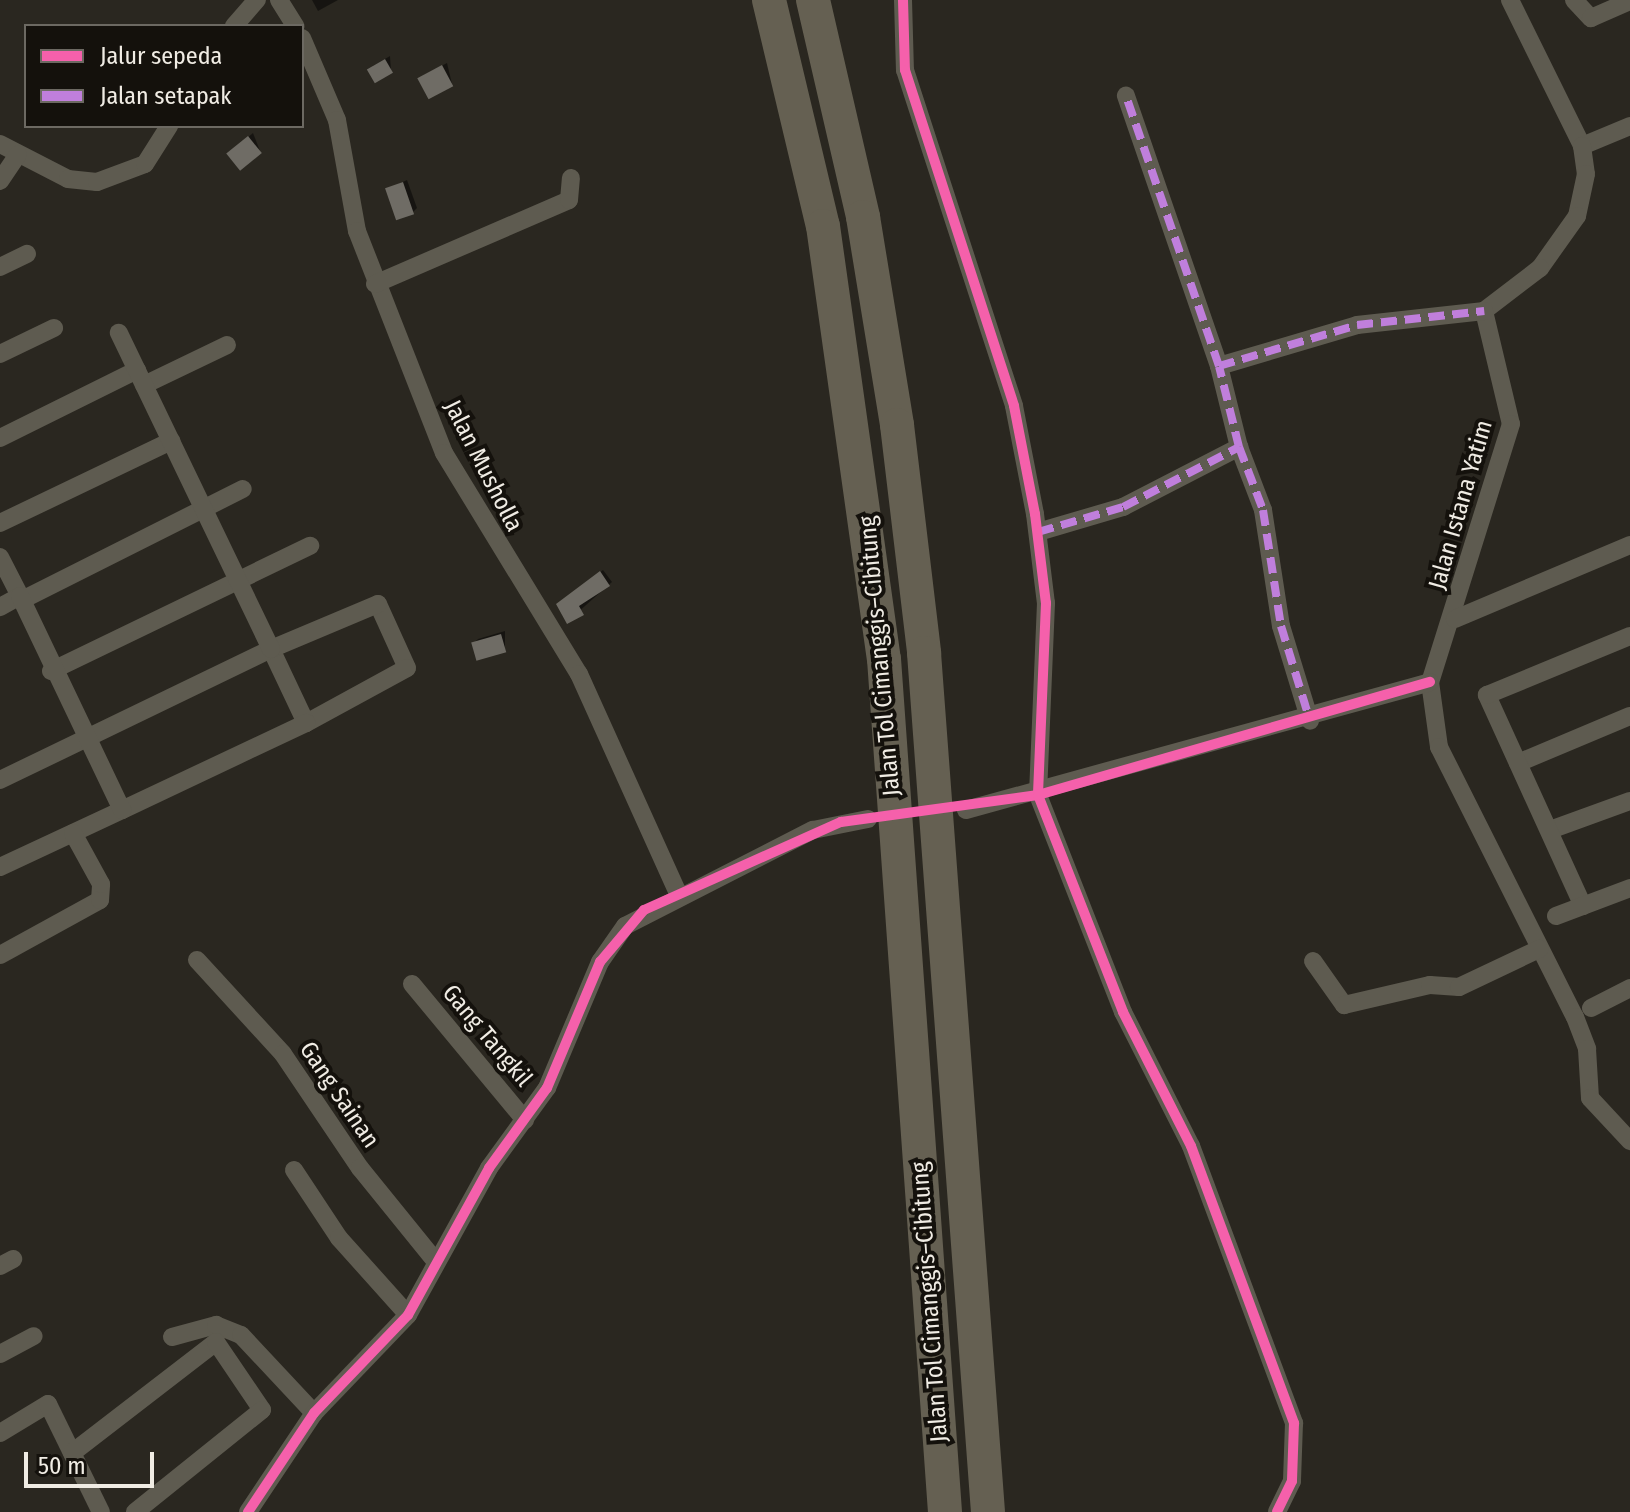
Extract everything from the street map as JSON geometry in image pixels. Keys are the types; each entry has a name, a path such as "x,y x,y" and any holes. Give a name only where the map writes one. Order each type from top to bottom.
{"highway":[{"name":"Jalan Tol Cimanggis–Cibitung","path":"769,0 823,226 884,659 945,1512"},
{"name":"Jalan Tol Cimanggis–Cibitung","path":"813,0 863,217 903,470 924,653 988,1512"}],"street":[{"path":"236,24 257,0"},
{"path":"279,0 294,24"},
{"path":"903,0 905,70 1014,406 1038,532 1046,603 1038,795 1104,969 1191,1146 1294,1423 1292,1481 1277,1512"},
{"path":"1219,366 1357,325 1484,311 1540,268 1577,216 1586,174 1582,146 1510,0"},
{"path":"1574,0 1591,18 1630,1"},
{"name":"Jalan Musholla","path":"304,43 337,120 357,231 375,284 444,453 579,674 678,893"},
{"path":"1126,96 1219,366 1239,447 1263,510 1281,626 1310,721"},
{"path":"1582,146 1630,126"},
{"path":"0,144 68,179 112,180 145,164 168,128"},
{"path":"0,181 18,154"},
{"path":"375,284 569,200 571,178"},
{"path":"0,267 27,254"},
{"name":"Jalan Istana Yatim","path":"1430,682 1455,619 1511,424 1484,311"},
{"path":"0,354 54,328"},
{"path":"119,333 306,723"},
{"path":"0,438 140,378 227,345"},
{"path":"0,523 171,441"},
{"path":"1038,532 1123,507 1239,447"},
{"path":"0,607 243,489"},
{"path":"1455,619 1630,545"},
{"path":"51,671 310,546"},
{"path":"0,557 21,598 51,671 122,810"},
{"path":"0,780 271,649 373,604 386,613 407,668 306,723 0,867"},
{"path":"1583,906 1487,695 1630,636"},
{"path":"966,810 1038,795 1310,721 1430,682 1439,747 1587,1049 1590,1098 1630,1141"},
{"path":"1518,763 1630,716"},
{"path":"1550,830 1629,805"},
{"path":"248,1512 314,1413 408,1315 436,1262 547,1088 612,941 644,910 678,893 813,830 868,819"},
{"path":"0,955 100,900 101,884 73,833"},
{"path":"1556,916 1630,888"},
{"path":"1313,961 1344,1005 1430,985 1459,987 1539,949"},
{"name":"Gang Sainan","path":"197,960 283,1054 360,1168 436,1262"},
{"name":"Gang Tangkil","path":"412,984 525,1120"},
{"path":"1591,1008 1630,988"},
{"path":"294,1170 332,1228 408,1315"},
{"path":"172,1337 216,1325 241,1335 314,1413"},
{"path":"0,1354 34,1336"},
{"path":"72,1453 216,1342 262,1410 135,1512"},
{"path":"0,1433 48,1404 101,1512"}],"building":[{"path":"385,59 393,73 375,83 367,70"},
{"path":"442,65 453,86 429,99 417,78"},
{"path":"248,136 262,153 240,171 226,154"},
{"path":"403,182 414,214 396,220 385,188"},
{"path":"600,571 610,586 579,606 584,615 567,624 556,604"},
{"path":"501,634 506,652 476,661 471,643"}],"marked path":[{"path":"1038,532 1123,507 1239,447 1219,366 1126,96"},
{"path":"1219,366 1357,325 1484,311"},
{"path":"1239,447 1263,510 1281,626 1310,721"}],"cycle path":[{"path":"903,0 905,70 1014,406 1035,514 1046,603 1038,795 1123,1012 1191,1146 1294,1423 1292,1481 1277,1512"},
{"path":"248,1512 314,1413 408,1315 489,1168 547,1088 600,962 644,910 841,822 1038,795 1430,682"}]}
